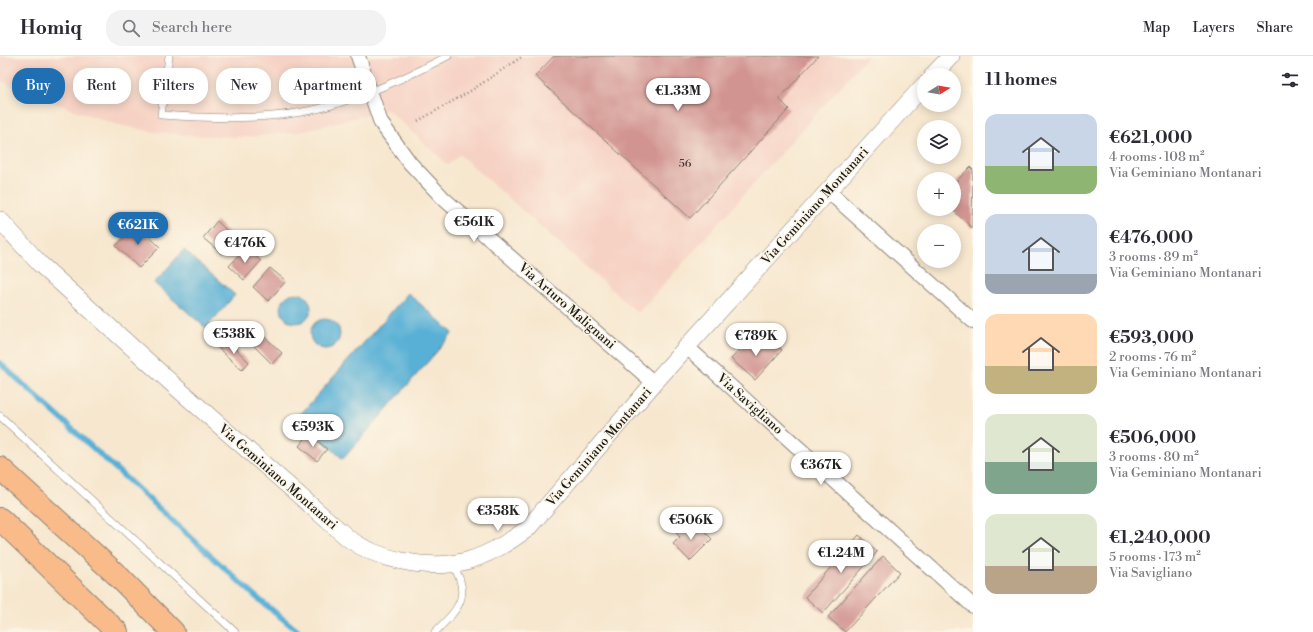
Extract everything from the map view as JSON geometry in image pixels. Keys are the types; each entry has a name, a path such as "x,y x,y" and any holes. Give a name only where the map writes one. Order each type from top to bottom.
{"highway":[{"path":"0,468 118,576 173,632"},
{"path":"0,519 117,632"}],"street":[{"name":"Via Arturo Malignani","path":"358,56 362,68"},
{"path":"940,68 951,56"},
{"name":"Via Geminiano Montanari","path":"0,220 40,264 177,388 349,539 361,547 384,558 425,566 453,565 475,559 503,547 527,529 654,383 917,93"},
{"name":"Via Arturo Malignani","path":"374,104 381,123 410,163 444,200 654,383"},
{"path":"828,191 973,321"},
{"name":"Via Savigliano","path":"687,347 973,606"}],"lane":[{"path":"169,56 161,115 242,118 305,111 338,104"},
{"path":"376,90 407,77 446,57"},
{"path":"0,416 235,632"},
{"path":"435,632 455,611 462,595 461,582 453,565"}],"path":[{"path":"418,120 472,90 523,56"}],"shaded area":[{"path":"0,56 868,56 638,313 459,154 448,165 387,109 300,132 245,137 196,136 155,132 115,124 57,104 65,104 65,68 12,68 12,87 0,80"}],"water":[{"path":"184,250 235,295 206,328 154,283"},
{"path":"296,293 307,297 311,308 307,319 296,323 285,319 281,308 285,297"},
{"path":"408,293 453,333 343,459 297,418"},
{"path":"325,319 336,323 340,334 336,345 325,349 314,345 310,334 314,323"}],"building":[{"path":"554,56 818,56 779,99 789,109 690,218 535,76"},
{"path":"970,167 973,170 972,228 959,216 961,216 961,177"},
{"path":"217,221 234,238 222,254 203,238"},
{"path":"136,224 160,247 139,268 116,246"},
{"path":"246,248 261,261 244,280 229,266"},
{"path":"270,268 286,281 268,301 253,287"},
{"path":"254,327 282,353 272,364 245,337"},
{"path":"769,338 782,350 755,380 731,359 750,339 760,348"},
{"path":"226,340 249,362 242,370 218,348"},
{"path":"309,434 327,449 317,461 299,446"},
{"path":"687,522 697,532 701,528 712,539 690,561 673,544 680,537 676,533"},
{"path":"859,535 877,552 823,613 805,597"},
{"path":"883,556 900,572 845,632 828,617"}],"waterway":[{"path":"0,363 255,596 299,632"}]}
